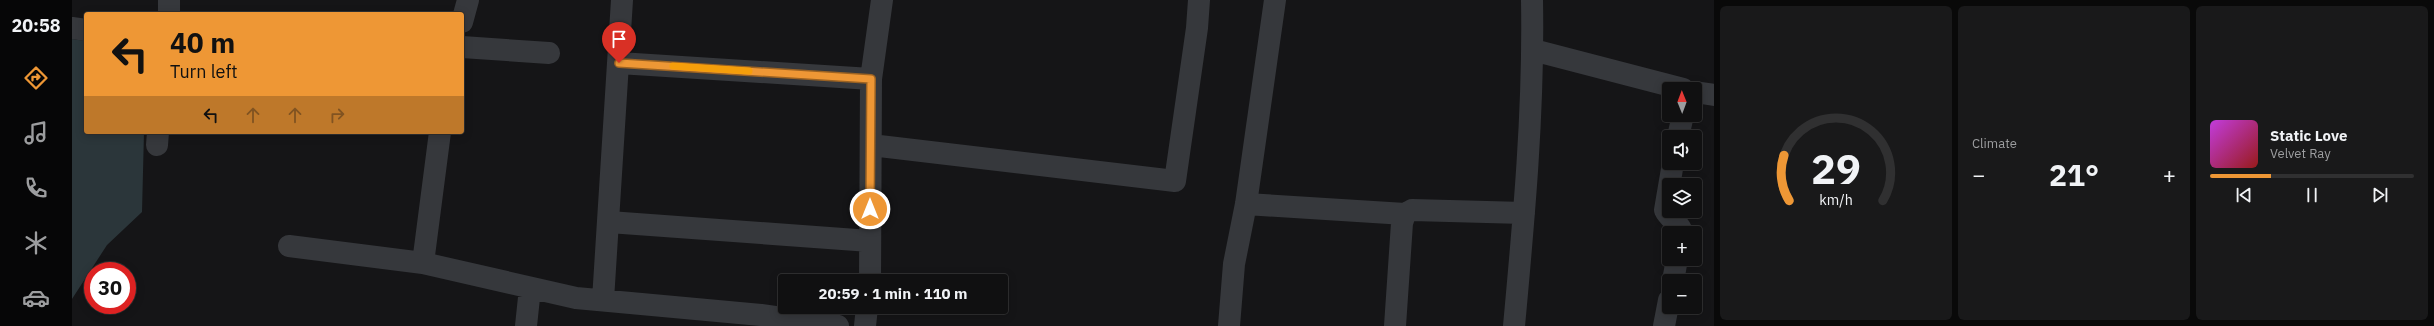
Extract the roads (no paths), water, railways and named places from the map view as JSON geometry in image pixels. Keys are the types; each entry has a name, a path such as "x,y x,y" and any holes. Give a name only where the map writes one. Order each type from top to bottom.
{"street":[{"path":"169,12 170,0"},
{"path":"464,15 468,0"},
{"path":"603,300 622,0"},
{"path":"870,274 871,79 882,0"},
{"path":"871,145 1175,181 1198,28 1199,0"},
{"path":"1229,326 1234,264 1246,204 1275,0"},
{"path":"1514,326 1524,213 1533,50 1532,0"},
{"path":"72,28 84,30"},
{"path":"464,47 548,53"},
{"path":"1533,50 1662,83"},
{"path":"619,63 871,79"},
{"path":"1702,93 1714,96"},
{"path":"423,263 440,134"},
{"path":"1672,170 1665,210 1678,226"},
{"path":"1246,204 1405,214 1412,210 1524,213"},
{"path":"1395,326 1402,223 1405,214"},
{"path":"609,222 870,241"},
{"path":"289,246 423,263 576,298 761,315 838,326"},
{"path":"526,326 530,288"},
{"path":"865,326 866,314"},
{"path":"1664,326 1666,314"}]}
